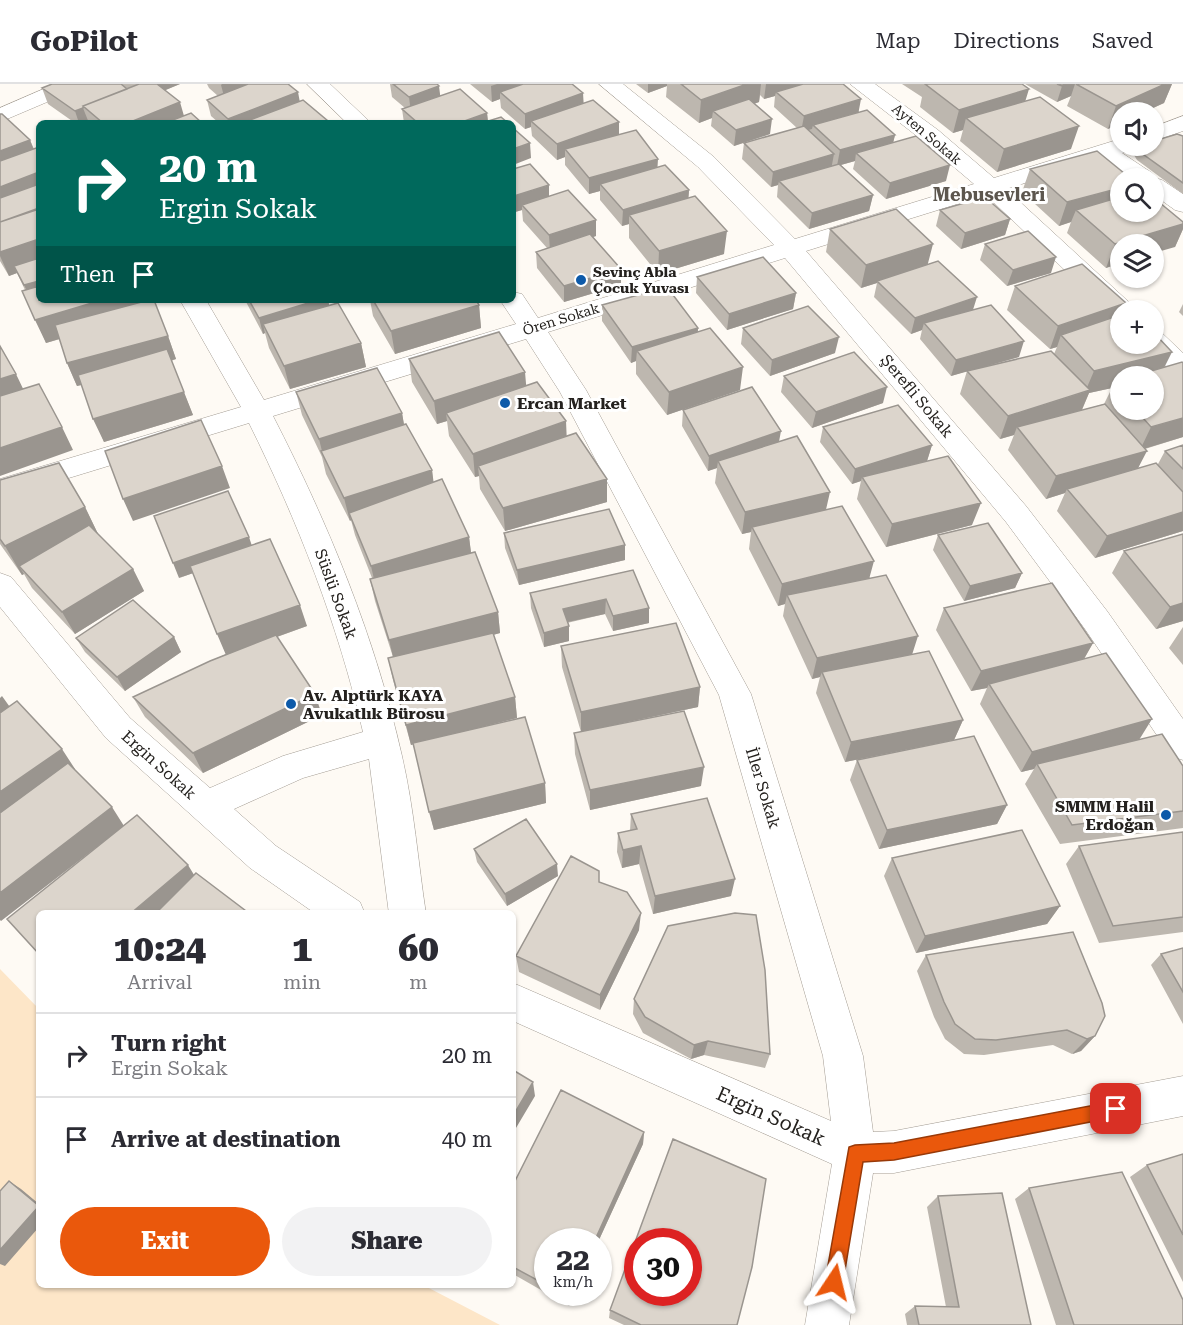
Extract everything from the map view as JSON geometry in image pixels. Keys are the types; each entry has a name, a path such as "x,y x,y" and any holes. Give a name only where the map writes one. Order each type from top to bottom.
{"street":[{"path":"16,115 73,84"},
{"path":"318,84 357,120"},
{"name":"Şerefli Sokak","path":"610,84 706,162 790,248 1016,514 1096,620 1183,746"},
{"name":"Ayten Sokak","path":"861,84 889,102 988,185 1111,300"},
{"name":"Ören Sokak","path":"0,489 533,328 1110,149"},
{"path":"1121,156 1134,168"},
{"path":"1164,192 1183,205"},
{"name":"Süslü Sokak","path":"195,303 225,351 305,510 351,631 385,755 407,910"},
{"name":"İller Sokak","path":"515,303 573,390 735,694 843,1056 855,1153 826,1325"},
{"path":"1164,350 1183,368"},
{"name":"Ergin Sokak","path":"0,585 118,728 263,857 341,910"},
{"path":"206,806 295,766 381,741"},
{"name":"Ergin Sokak","path":"516,1003 855,1153 894,1152 1183,1096"}],"shaded area":[{"path":"0,969 36,1006 36,1288 429,1288 500,1325 0,1325"}],"building":[{"path":"52,84 121,84 127,89 75,111 42,88"},
{"path":"139,84 157,84 180,102 135,120 99,120 83,106"},
{"path":"248,84 288,84 298,92 228,119 207,100"},
{"path":"393,84 437,84 439,86 409,97"},
{"path":"523,84 572,84 583,93 525,114 500,92"},
{"path":"681,84 747,84 701,100"},
{"path":"803,84 843,84 861,99 804,116 776,92"},
{"path":"925,84 1022,84 1029,89 959,110"},
{"path":"1076,84 1165,84 1125,102 1110,103"},
{"path":"460,89 487,113 467,120 415,120 402,109"},
{"path":"1040,97 1079,126 1004,149 966,118"},
{"path":"749,99 772,119 736,130 713,111"},
{"path":"303,100 327,120 250,120"},
{"path":"593,100 619,122 557,144 531,121"},
{"path":"867,110 895,135 840,150 813,125"},
{"path":"191,113 199,120 173,120"},
{"path":"0,114 2,114 30,140 0,151"},
{"path":"804,126 834,154 773,172 744,143"},
{"path":"636,130 658,159 589,178 565,149"},
{"path":"516,131 530,143 516,148"},
{"path":"1177,134 1183,136 1183,183 1146,156 1164,156 1164,138"},
{"path":"916,136 950,165 890,183 856,153"},
{"path":"36,148 36,173 0,187 0,161"},
{"path":"1097,151 1118,168 1110,168 1110,191 1067,202 1030,169"},
{"path":"530,164 549,185 516,195 516,168"},
{"path":"839,164 873,195 812,213 779,181"},
{"path":"665,165 689,190 623,210 600,184"},
{"path":"36,185 36,209 0,222 0,198"},
{"path":"568,190 596,220 549,235 522,205"},
{"path":"695,196 727,231 659,251 629,215"},
{"path":"985,197 1010,219 965,233 940,210"},
{"path":"1110,200 1110,222 1164,222 1164,206 1183,224 1149,234 1110,234 1110,240 1076,210"},
{"path":"896,209 933,244 866,265 830,229"},
{"path":"36,210 36,240 0,252 0,222"},
{"path":"1028,231 1056,257 1013,270 985,244"},
{"path":"590,234 621,269 564,286 536,252"},
{"path":"763,257 796,293 729,314 697,277"},
{"path":"36,259 36,282 24,285 14,266"},
{"path":"938,261 977,297 915,318 877,281"},
{"path":"1082,264 1123,300 1110,300 1110,308 1058,326 1015,286"},
{"path":"36,287 36,303 92,303 35,320 22,291"},
{"path":"667,287 698,328 632,347 602,305"},
{"path":"138,303 155,303 168,336 67,363 55,325"},
{"path":"251,303 308,303 259,318"},
{"path":"338,303 361,343 284,366 263,324"},
{"path":"375,303 478,303 479,305 391,331"},
{"path":"991,305 1024,341 956,360 924,323"},
{"path":"808,306 839,337 772,360 743,328"},
{"path":"1110,318 1110,354 1164,354 1094,371 1061,335"},
{"path":"710,328 743,367 669,392 637,351"},
{"path":"499,332 525,372 434,401 409,359"},
{"path":"1164,344 1172,352 1164,354"},
{"path":"0,346 16,374 0,379"},
{"path":"167,349 184,392 93,419 78,375"},
{"path":"1051,351 1090,390 1008,416 967,371"},
{"path":"854,352 887,387 816,412 784,376"},
{"path":"1183,363 1183,418 1151,427 1145,420 1164,420 1164,367"},
{"path":"377,368 402,413 319,439 296,392"},
{"path":"537,382 566,421 473,454 446,413"},
{"path":"39,384 62,427 0,448 0,396"},
{"path":"752,387 781,431 709,456 683,410"},
{"path":"1105,404 1110,410 1110,420 1119,420 1147,451 1056,476 1017,427"},
{"path":"898,405 932,445 855,469 823,427"},
{"path":"201,420 222,466 123,499 105,451"},
{"path":"406,424 432,470 344,498 321,451"},
{"path":"576,433 607,479 503,508 478,466"},
{"path":"797,436 830,492 745,512 718,461"},
{"path":"1183,445 1183,469 1165,451"},
{"path":"948,456 981,503 892,524 862,477"},
{"path":"59,463 85,507 5,546 0,539 0,480"},
{"path":"1156,463 1183,492 1183,512 1107,536 1067,489"},
{"path":"442,479 469,537 371,566 349,513"},
{"path":"228,491 249,537 173,563 154,516"},
{"path":"842,506 874,561 782,584 752,527"},
{"path":"609,509 625,545 517,570 504,533"},
{"path":"988,523 1022,573 970,586 938,535"},
{"path":"89,525 133,569 62,612 19,566"},
{"path":"1183,534 1183,603 1170,607 1124,551"},
{"path":"270,539 300,605 217,634 190,566"},
{"path":"475,552 498,612 389,640 370,579"},
{"path":"633,570 649,608 613,616 606,599 563,609 569,626 544,633 530,593"},
{"path":"886,575 918,636 817,658 787,595"},
{"path":"1052,583 1093,643 981,671 944,608"},
{"path":"133,600 174,637 117,677 76,638"},
{"path":"676,623 700,687 581,712 561,646"},
{"path":"493,633 515,697 406,725 388,658"},
{"path":"276,635 315,694 193,753 133,697 210,661"},
{"path":"929,651 963,720 851,742 822,672"},
{"path":"1106,653 1152,719 1032,752 989,684"},
{"path":"17,701 62,749 0,792 0,713"},
{"path":"684,711 704,767 590,790 574,733"},
{"path":"525,717 545,783 429,812 413,743"},
{"path":"1162,734 1183,766 1183,811 1072,825 1037,764"},
{"path":"974,736 1007,805 887,830 857,760"},
{"path":"68,763 112,807 0,893 0,813"},
{"path":"707,798 735,879 655,896 641,846 623,850 618,833 637,829 631,814"},
{"path":"137,815 188,865 135,910 36,910 36,951 7,919"},
{"path":"526,819 557,864 505,894 474,849"},
{"path":"1022,830 1060,906 925,936 892,858"},
{"path":"1183,832 1183,917 1113,926 1079,846"},
{"path":"571,856 599,871 599,882 627,892 641,913 600,995 516,956"},
{"path":"196,873 245,910 159,910"},
{"path":"735,913 756,915 765,970 770,1054 708,1041 694,1045 645,1017 634,999 668,926"},
{"path":"1073,932 1102,1003 1105,1016 1095,1036 1087,1039 1067,1030 996,1040 975,1039 955,1024 926,955"},
{"path":"1183,948 1183,992 1161,954"},
{"path":"516,1072 533,1082 516,1111"},
{"path":"561,1090 644,1132 600,1228 534,1228 534,1278 516,1269 516,1179"},
{"path":"673,1139 766,1179 752,1267 737,1325 641,1325 610,1310 624,1272 624,1306 702,1306 702,1228 640,1228"},
{"path":"1183,1154 1183,1235 1147,1165"},
{"path":"1122,1172 1183,1300 1183,1325 1074,1325 1029,1188"},
{"path":"9,1181 36,1204 36,1209 0,1250 0,1191"},
{"path":"1002,1193 1031,1325 919,1325 915,1306 959,1307 938,1196"}],"place":[{"name":"Sevinç Abla Çocuk Yuvası","path":"581,280"},
{"name":"Ercan Market","path":"505,403"},
{"name":"Av. Alptürk KAYA Avukatlık Bürosu","path":"291,704"},
{"name":"SMMM Halil Erdoğan","path":"1166,815"}],"district":[{"name":"Mebusevleri","path":"989,194"}],"route":[{"path":"834,1282 855,1153 894,1152 1116,1109"}]}
